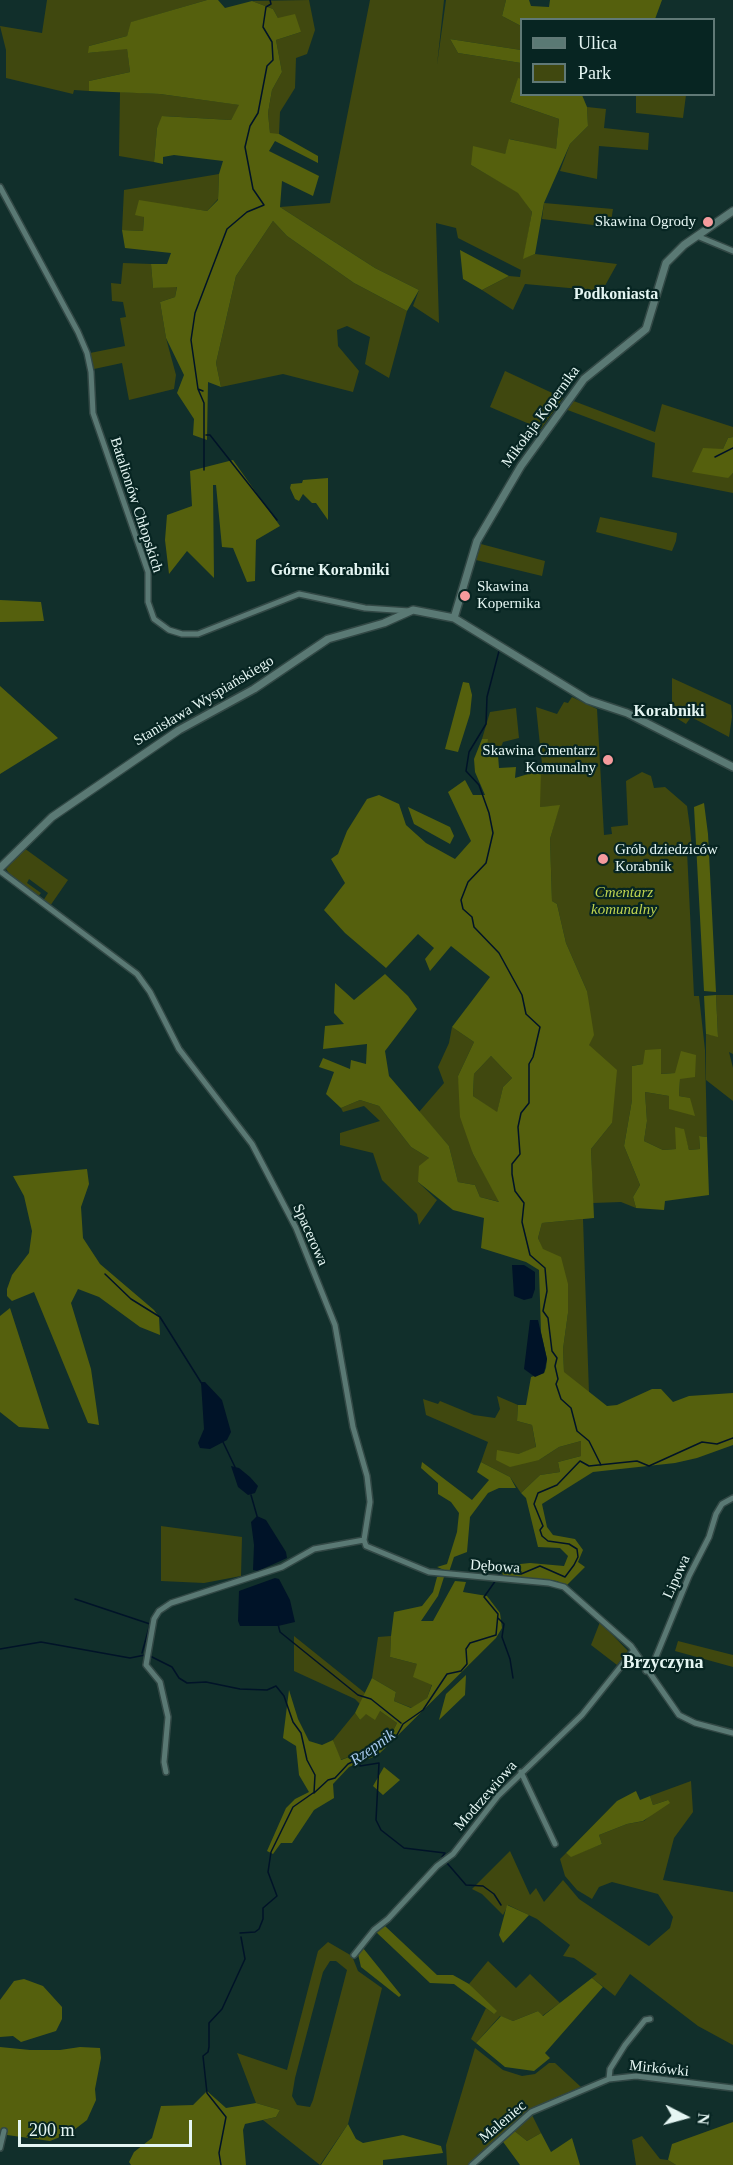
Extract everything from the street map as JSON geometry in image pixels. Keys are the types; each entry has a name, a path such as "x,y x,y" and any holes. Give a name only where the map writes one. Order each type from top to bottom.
{"street":[{"name":"Batalionów Chłopskich","path":"0,187 87,353 93,413 148,572 148,602 154,619 169,630 182,634 198,634 299,594 365,608 409,611"},
{"name":"Mikołaja Kopernika","path":"454,618 477,541 521,466 584,379 646,329 666,263 697,236 733,211"},
{"path":"697,236 733,251"},
{"name":"Stanisława Wyspiańskiego","path":"0,870 52,817 179,730 254,689 328,639 384,623 409,611 434,612 454,618 588,700 627,713 733,766"},
{"name":"Spacerowa","path":"0,870 137,974 150,992 179,1049 252,1144 296,1228 325,1297 334,1325 352,1428 367,1476 370,1502 364,1540"},
{"name":"Lipowa","path":"646,1671 655,1659 689,1576 709,1537 716,1514 722,1504 733,1498"},
{"path":"166,1772 164,1762 168,1717 160,1682 146,1665 154,1619 159,1611 171,1603 211,1589 233,1585 282,1567 314,1549 364,1540"},
{"name":"Dębowa","path":"364,1540 366,1546 429,1572 549,1583 564,1587 619,1633 634,1650 646,1671 679,1715 695,1723 733,1733"},
{"name":"Modrzewiowa","path":"354,1955 374,1930 388,1919 437,1866 453,1854 498,1796 582,1715 634,1650"},
{"path":"521,1772 555,1844"},
{"path":"609,2079 610,2069 625,2044 645,2020 650,2019"},
{"name":"Mirkówki","path":"585,2088 609,2079 636,2076 733,2088"},
{"name":"Maleniec","path":"471,2165 531,2112 585,2088"},
{"path":"0,2148 4,2131"}],"green space":[{"path":"47,0 207,0 132,22 127,36 89,46 89,53 127,48 130,72 89,81 89,91 74,90 73,94 6,78 6,50 0,26 42,33"},
{"path":"207,0 218,0 225,8 252,1 273,9 278,18 295,14 301,32 276,40 282,72 272,90 268,113 270,133 279,134 318,156 318,163 275,141 269,151 319,176 313,196 282,181 280,207 375,268 419,290 407,311 354,283 287,236 273,221 236,276 216,363 221,387 208,382 207,440 193,435 194,419 177,393 184,375 166,338 160,302 175,297 177,287 153,288 151,264 167,264 171,253 125,248 122,230 143,231 144,217 135,215 139,200 207,211 218,200 219,174 223,161 174,155 163,157 163,164 154,162 157,128 162,116 231,120 239,105 160,94 89,91 89,81 130,72 127,49 88,53 89,46 127,36 131,22"},
{"path":"309,0 315,30 307,54 296,58 295,88 280,112 279,134 270,134 268,113 272,90 282,72 276,40 301,32 278,18 273,9 252,1"},
{"path":"370,0 444,0 437,65 446,0 506,0 502,16 520,25 520,50 450,39 458,53 520,63 520,79 518,79 510,102 559,119 556,150 510,139 505,154 471,165 519,193 532,212 524,258 535,254 617,264 602,291 525,284 513,310 482,290 509,276 520,277 521,270 458,238 456,228 436,223 439,323 413,306 419,290 375,268 280,207 330,203"},
{"path":"506,0 529,0 531,6 549,7 550,0 662,0 655,18 520,18 520,25 502,16"},
{"path":"450,39 520,50 520,63 458,53"},
{"path":"518,78 520,79 520,96 582,96 587,107 588,126 570,144 544,203 535,254 523,259 532,212 518,193 471,165 473,146 505,154 509,139 556,149 559,119 510,102"},
{"path":"120,92 160,94 240,105 231,120 163,116 157,128 154,162 119,156"},
{"path":"636,96 686,96 683,118 636,113"},
{"path":"587,107 606,109 604,128 649,133 648,150 599,146 597,179 560,171 570,144 588,126"},
{"path":"219,174 218,199 207,211 139,201 144,217 143,231 122,230 124,190"},
{"path":"544,203 613,209 610,227 542,219"},
{"path":"273,221 287,236 354,283 407,311 389,378 365,364 370,337 347,326 337,330 338,346 359,371 353,392 283,374 221,387 216,363 236,276"},
{"path":"460,250 509,276 482,290 463,279"},
{"path":"123,263 151,264 153,288 177,286 175,297 160,302 166,338 176,375 174,389 129,400 122,363 94,369 90,353 125,346 120,318 126,317 123,302 112,301 111,283 121,284"},
{"path":"505,371 563,398 541,429 490,407"},
{"path":"571,400 655,432 662,404 733,427 733,437 728,438 723,449 727,478 733,473 733,493 652,477 655,443 565,409"},
{"path":"733,437 733,473 728,478 692,472 703,448 723,449 728,438"},
{"path":"233,460 280,526 256,540 255,581 247,582 233,548 222,547 216,485 213,485 214,578 187,551 169,574 165,540 167,515 192,506 190,471"},
{"path":"328,478 328,520 316,503 312,503 303,494 299,501 295,499 290,488 291,484 302,483 303,480"},
{"path":"600,517 677,533 676,541 672,551 596,532"},
{"path":"481,544 545,561 542,576 476,560"},
{"path":"0,600 41,602 44,621 0,622"},
{"path":"672,678 731,705 729,737 691,717 686,724 667,712 672,703"},
{"path":"463,682 469,683 472,695 470,714 458,752 445,749"},
{"path":"0,686 58,738 0,774"},
{"name":"Cmentarz komunalny","path":"572,697 597,709 604,835 612,834 611,827 628,825 626,781 642,772 651,776 654,788 665,787 687,806 690,828 692,849 687,851 694,996 699,996 705,1050 707,1137 699,1136 700,1149 689,1150 683,1129 676,1128 676,1149 663,1150 644,1141 647,1121 645,1092 690,1098 679,1096 680,1079 675,1073 660,1074 643,1064 632,1066 632,1100 624,1146 640,1185 633,1197 636,1208 621,1202 593,1203 591,1149 612,1123 589,1045 587,991 566,943 557,904 552,901 550,839 559,806 540,807 538,788 542,764 536,707 557,714 564,702 568,703"},
{"path":"516,708 519,738 503,742 498,755 487,754 488,739 482,739 490,712"},
{"path":"482,739 488,739 487,754 498,755 499,768 516,767 515,778 541,770 540,807 560,805 550,839 552,901 557,904 566,943 587,991 594,1035 589,1045 617,1070 612,1123 591,1149 594,1218 542,1223 538,1238 543,1249 561,1257 568,1284 568,1313 563,1349 564,1372 607,1406 617,1405 652,1389 661,1389 673,1402 689,1396 733,1393 733,1445 675,1463 593,1472 542,1504 547,1527 553,1535 575,1539 583,1550 578,1562 585,1567 566,1586 557,1581 503,1576 501,1566 530,1563 564,1566 568,1556 560,1548 538,1547 526,1498 521,1493 540,1475 560,1472 558,1462 581,1456 581,1441 559,1447 539,1460 510,1467 496,1460 497,1450 518,1454 536,1447 532,1425 517,1421 518,1405 526,1405 531,1377 544,1373 546,1368 547,1359 541,1332 539,1270 526,1262 481,1248 484,1218 453,1210 418,1182 419,1166 429,1158 411,1147 379,1106 360,1100 341,1108 326,1094 334,1072 319,1067 323,1058 350,1069 351,1060 366,1064 367,1044 323,1049 325,1026 344,1024 334,1013 335,983 354,1000 385,974 408,996 417,1009 385,1051 389,1076 449,1146 458,1182 475,1185 480,1197 499,1202 473,1154 460,1117 458,1076 474,1042 452,1027 490,977 451,946 430,971 425,959 434,948 418,934 386,968 345,933 324,910 345,883 331,859 338,854 347,831 367,799 379,795 399,804 406,825 426,843 455,859 471,841 448,792 465,780 473,795 485,795 475,772 474,759","holes":["491,1056 512,1078 503,1087 497,1112 473,1096 474,1074"]},
{"path":"704,803 708,834 716,992 704,991 694,807"},
{"path":"408,807 450,827 454,836 450,844 414,824"},
{"path":"24,848 68,880 50,906 43,901 48,893 29,879 27,883 41,893 37,898 14,880 6,869"},
{"path":"716,995 733,995 733,1054 729,1052 733,1068 733,1101 706,1080 706,1034 718,1036"},
{"path":"716,995 718,1037 706,1034 704,996"},
{"path":"452,1027 474,1042 458,1076 473,1154 500,1202 480,1197 475,1185 458,1182 449,1146 419,1112 444,1083 438,1067 449,1043"},
{"path":"661,1049 661,1074 675,1073 681,1051 696,1055 695,1077 680,1079 679,1096 690,1098 695,1116 669,1109 669,1096 645,1092 647,1121 644,1141 663,1150 676,1149 675,1127 684,1129 689,1150 700,1149 699,1136 707,1137 709,1195 665,1201 664,1210 636,1208 633,1197 640,1185 624,1146 632,1100 632,1066 643,1064 645,1050"},
{"path":"491,1056 512,1078 503,1087 497,1113 473,1096 474,1074"},
{"path":"360,1100 379,1106 411,1147 429,1158 418,1182 437,1200 419,1225 417,1214 382,1180 373,1153 340,1145 340,1133 380,1121 364,1106 343,1112 341,1108"},
{"path":"87,1169 89,1184 81,1207 83,1238 100,1264 154,1310 159,1317 160,1335 140,1327 99,1297 78,1289 71,1303 91,1369 99,1425 88,1423 34,1292 12,1301 7,1296 12,1275 29,1253 32,1231 24,1196 13,1176"},
{"path":"583,1219 589,1393 564,1373 563,1349 568,1313 538,1238 542,1223"},
{"path":"10,1308 49,1429 19,1427 0,1412 0,1316"},
{"path":"497,1396 518,1405 517,1421 532,1425 536,1448 518,1454 539,1460 559,1447 581,1441 581,1456 558,1462 560,1472 540,1475 521,1493 510,1477 481,1462 488,1442 426,1415 423,1399 438,1404 440,1401 474,1415 495,1418 500,1409"},
{"path":"422,1462 472,1500 489,1480 477,1472 481,1462 510,1477 516,1488 499,1488 488,1493 470,1517 467,1552 454,1557 449,1572 437,1567 447,1564 457,1532 459,1513 451,1502 438,1494 438,1483 421,1468"},
{"path":"161,1526 242,1537 241,1576 204,1583 161,1581"},
{"path":"437,1577 444,1577 438,1596 421,1621 433,1621 455,1581 466,1582 463,1592 487,1596 500,1613 502,1628 496,1638 378,1755 349,1767 333,1784 334,1798 314,1810 292,1843 281,1843 273,1854 267,1851 286,1808 295,1799 309,1792 299,1775 296,1746 283,1738 289,1690 298,1719 309,1741 322,1745 333,1740 341,1760 371,1749 392,1733 397,1723 380,1711 375,1720 366,1714 360,1720 355,1713 372,1678 396,1692 394,1701 411,1708 427,1698 432,1685 413,1677 417,1664 390,1657 391,1636 394,1612 422,1606 433,1592"},
{"path":"600,1622 628,1651 617,1665 591,1645"},
{"path":"294,1636 365,1693 360,1704 355,1699 294,1671"},
{"path":"391,1636 390,1657 417,1664 432,1684 427,1698 412,1708 394,1701 396,1692 372,1678 378,1637"},
{"path":"678,1641 733,1655 733,1667 675,1651"},
{"path":"466,1675 465,1695 439,1720 446,1694"},
{"path":"380,1711 397,1723 392,1733 371,1749 340,1760 333,1740 355,1713 360,1720 365,1713"},
{"path":"384,1767 400,1780 383,1795 373,1786"},
{"path":"691,1781 693,1812 674,1838 663,1880 733,1892 733,2045 698,2026 630,1974 615,1996 592,1978 597,1974 574,1958 563,1956 570,1945 537,1919 508,1905 503,1915 482,1894 472,1889 510,1851 530,1895 536,1888 544,1902 563,1880 579,1899 649,1946 670,1928 673,1917 658,1894 612,1882 599,1887 592,1899 577,1890 565,1876 560,1859 566,1853 571,1856 602,1844 599,1835 627,1824 644,1821 668,1800 653,1805 650,1796"},
{"path":"636,1791 640,1800 650,1796 653,1805 668,1800 670,1803 643,1821 627,1824 599,1835 602,1844 571,1857 566,1853 617,1801"},
{"path":"507,1905 529,1915 503,1943 499,1935"},
{"path":"385,1926 437,1975 453,1975 469,1984 497,2011 494,2014 454,1984 430,1983 376,1932"},
{"path":"328,1942 352,1956 358,1971 382,1988 348,2124 320,2165 263,2120 276,2117 280,2110 256,2103 237,2053 287,2070 318,1951","holes":["330,1961 336,1961 347,1970 313,2100 310,2107 297,2105 292,2096 295,2078 323,1972"]},
{"path":"363,1948 401,1995 399,1997 361,1967 358,1954"},
{"path":"488,1961 516,1988 530,1974 560,2003 542,2016 538,2011 513,2021 500,2016 476,2043 471,2039 486,2008 494,2014 469,1984"},
{"path":"592,1978 603,1987 545,2053 550,2058 534,2071 505,2067 476,2043 501,2016 513,2021 538,2011 543,2016"},
{"path":"24,1979 43,1986 62,2007 62,2019 56,2031 21,2042 13,2036 0,2037 0,2000 14,1981"},
{"path":"0,2047 30,2050 100,2048 101,2058 95,2089 96,2100 87,2120 70,2133 50,2141 0,2134"},
{"path":"475,2048 503,2070 522,2076 535,2074 549,2063 555,2063 581,2087 550,2100 518,2119 469,2165 447,2165 446,2145"},
{"path":"207,2091 226,2108 256,2103 280,2110 276,2117 245,2124 243,2130 246,2165 131,2165 129,2162 134,2152 152,2138 161,2106 193,2105"},
{"path":"531,2113 541,2133 527,2141 512,2129"},
{"path":"733,2122 733,2165 676,2165 668,2160 672,2144"},
{"path":"348,2124 356,2139 363,2143 403,2135 441,2146 443,2153 383,2160 383,2165 321,2165"},
{"path":"512,2129 527,2141 541,2133 551,2152 572,2138 580,2165 520,2165 501,2139"},
{"path":"642,2136 660,2159 668,2160 676,2165 636,2165 632,2140"}],"water":[{"path":"512,1265 524,1265 535,1272 535,1289 532,1298 524,1300 514,1296"},
{"path":"530,1320 538,1320 547,1359 544,1373 535,1377 524,1369"},
{"path":"201,1382 205,1382 222,1400 231,1432 227,1440 210,1449 200,1448 198,1443 204,1429"},
{"path":"231,1466 239,1468 258,1486 255,1493 248,1495 238,1487"},
{"path":"257,1516 266,1520 286,1552 287,1558 258,1571 253,1570 254,1545 251,1522"},
{"path":"275,1578 279,1579 290,1600 295,1622 278,1626 240,1626 238,1621 239,1591"}],"waterway":[{"path":"203,391 198,389 191,340 195,313 227,229 247,212 264,205 253,189 245,147 250,126 258,113 267,66 273,60 272,42 263,27 266,7 271,4 270,0"},
{"path":"198,389 204,403 204,470"},
{"path":"206,435 210,435 277,520"},
{"path":"715,457 733,448"},
{"path":"499,651 487,697 486,724 469,752 466,771 479,785 493,833 486,863 468,882 461,900 463,909 472,917 474,927 499,953 522,995 526,1014 540,1027 533,1057 529,1064 529,1103 521,1113 518,1127 520,1154 512,1164 512,1174 515,1191 524,1203 522,1222 530,1255 545,1268 547,1291 543,1311 548,1318 552,1351 557,1358 555,1366 558,1379 556,1384 561,1399 571,1408 577,1431 589,1441 601,1465"},
{"path":"105,1274 131,1299 160,1317 202,1384"},
{"name":"Rzepnik","path":"498,1576 502,1570 510,1568 521,1574 540,1566 565,1577 574,1565 578,1557 577,1549 569,1544 548,1541 542,1536 540,1530 543,1526 534,1504 538,1493 557,1485 580,1461 589,1466 637,1461 649,1466 702,1442 717,1444 733,1438"},
{"path":"223,1442 235,1467"},
{"path":"251,1495 257,1516"},
{"name":"Rzepnik","path":"150,1656 172,1667 179,1678 187,1683 206,1682 240,1689 267,1690 276,1686 284,1696 293,1722 301,1733 307,1760 315,1775 314,1793 328,1780 335,1778 348,1764 374,1751 397,1735 403,1724 423,1710 447,1674 461,1671 467,1664 466,1649 470,1643 496,1635 498,1614 484,1597 496,1580"},
{"path":"75,1599 150,1624 142,1653"},
{"path":"498,1618 504,1624 502,1637 510,1659 513,1678"},
{"path":"278,1624 280,1632 358,1695 371,1699 401,1723"},
{"name":"Rzepnik","path":"0,1649 41,1642 130,1658 145,1655"},
{"path":"359,1760 360,1766 379,1763 376,1820 381,1830 404,1848 445,1853 442,1857"},
{"path":"240,1933 255,1932 259,1929 263,1919 263,1908 277,1896 268,1872 271,1852 293,1807 313,1793"},
{"path":"447,1863 466,1885 483,1886 494,1894 501,1905"},
{"path":"221,2165 219,2153 226,2117 207,2093 203,2056 208,2052 209,2047 209,2023 222,2009 245,1959 241,1937"}],"place":[{"name":"Skawina Ogrody","path":"708,222"},
{"name":"Skawina Kopernika","path":"465,596"},
{"name":"Skawina Cmentarz Komunalny","path":"608,760"},
{"name":"Grób dziedziców Korabnik","path":"603,859"}],"district":[{"name":"Podkoniasta","path":"616,295"},
{"name":"Górne Korabniki","path":"330,571"},
{"name":"Korabniki","path":"669,712"},
{"name":"Brzyczyna","path":"663,1663"}]}
